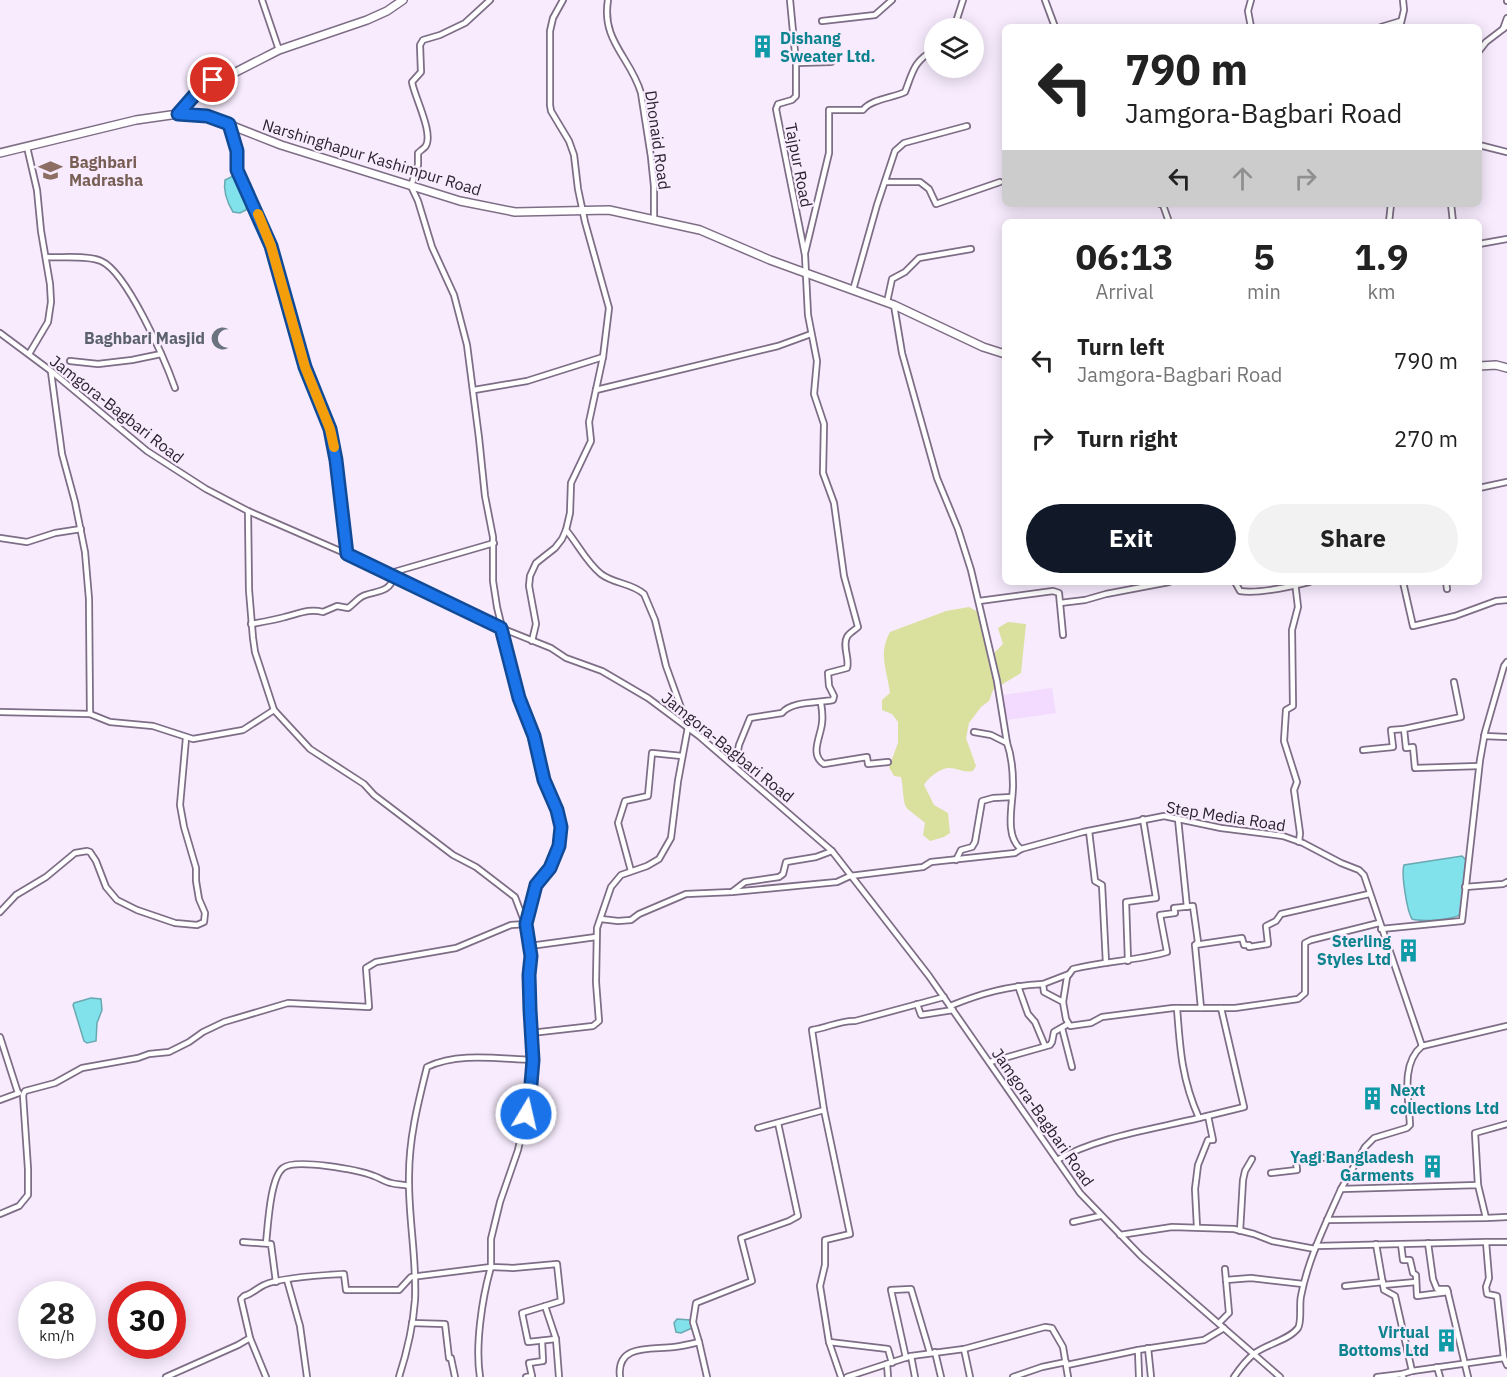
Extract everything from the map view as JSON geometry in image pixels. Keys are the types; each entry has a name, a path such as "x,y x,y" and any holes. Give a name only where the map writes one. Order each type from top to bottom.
{"street":[{"path":"262,0 279,50"},
{"path":"178,114 208,82 230,75 279,50 367,20 387,11 403,0"},
{"path":"490,0 465,23 423,40 420,45 421,72 412,82 425,121 427,142 425,147 419,151 418,165 411,186 432,247 454,295 467,345 482,472 494,543 493,581 501,628 519,698 534,736 544,780 557,810 561,827 559,846 550,868 536,885 526,924"},
{"path":"532,641 536,624 529,586 530,576 536,563 555,548 566,530 570,513 571,483 591,441 589,422 603,357 603,342 609,308 578,189 574,155 550,105 550,31 553,18 563,0"},
{"name":"Dhonaid Road","path":"608,0 606,15 611,37 638,83 642,99 654,186 654,220"},
{"name":"Tajpur Road","path":"790,0 796,63 796,96 792,100 778,104 776,109 805,255 808,315 817,361 814,394 824,424 823,473 837,513 844,576 858,627 848,635 845,641 849,664 847,668 828,674 833,700 821,702"},
{"path":"822,21 875,15 892,0"},
{"path":"957,18 963,0"},
{"path":"1045,0 1054,24"},
{"path":"1250,24 1248,11 1251,0"},
{"path":"1400,24 1404,10 1403,0"},
{"path":"1482,47 1505,28 1507,18"},
{"path":"805,255 829,153 829,110 863,110 867,105 904,92 913,69 924,56"},
{"path":"796,63 831,62"},
{"name":"Narshinghapur Kashimpur Road","path":"0,153 116,124 178,114 207,116 281,145 460,201 514,212 609,210 700,230 807,274 890,303 983,347 1002,353"},
{"path":"229,124 237,151 237,170 271,246 305,367 330,429 347,554"},
{"path":"853,290 895,151 904,143 967,126"},
{"path":"1482,146 1507,152"},
{"path":"27,147 37,190 40,231 50,284 51,312 46,326 29,354"},
{"path":"885,182 920,182 929,189 936,204 1000,182"},
{"path":"1482,243 1507,239"},
{"path":"971,249 919,258 905,272 892,279 890,303 937,478 958,529 979,602 997,681 1012,765 1013,837 1016,845 1021,849"},
{"path":"46,257 96,259 114,271 141,311 175,388"},
{"name":"Jamgora-Bagbari Road","path":"0,333 175,471 248,511 347,554 501,628 551,648 566,658 602,671 648,698 735,766 832,851 944,997 1080,1193 1100,1216 1280,1377"},
{"path":"596,390 778,346 811,334"},
{"path":"70,361 98,364 161,354"},
{"path":"474,390 527,381 603,357"},
{"path":"1482,366 1496,365 1507,368"},
{"path":"51,371 62,454 81,529 89,599 90,714"},
{"path":"1482,487 1507,482"},
{"path":"248,511 251,624 255,652 274,710 310,749 364,784 374,795 453,855 476,867 515,897 526,924 530,946 533,1060 530,1096 518,1150 500,1202 491,1239 491,1267 483,1293 477,1357 480,1377"},
{"path":"0,538 27,542 55,533 81,529"},
{"path":"531,1032 593,1026 599,1021 596,982 597,928 611,887 621,875 659,859 671,838 687,727 666,666 663,646 649,602 640,591 602,574 586,558 566,530"},
{"path":"387,574 494,543"},
{"path":"251,624 304,611 322,612 336,606 348,608 361,596 389,587 393,582 393,577"},
{"path":"1060,603 1153,585"},
{"path":"1237,585 1240,591 1246,592 1291,585"},
{"path":"1296,585 1298,607 1292,630 1293,706 1286,710 1284,729 1286,748 1297,782 1294,790 1300,833 1299,842"},
{"path":"1404,585 1413,626 1455,616 1496,601 1507,600"},
{"path":"1446,585 1447,589"},
{"path":"979,602 1053,591 1059,593 1063,635"},
{"path":"1381,929 1462,921 1484,736 1507,662"},
{"path":"1364,750 1393,747 1391,730 1461,717 1454,682"},
{"path":"735,766 739,745 750,718 782,713 786,708 821,702 822,724 817,743 821,763 867,758 868,764 888,762"},
{"path":"0,712 90,714 115,723 153,726 186,738 204,738 243,730 274,710"},
{"path":"1404,729 1406,748 1413,747 1415,768 1479,766"},
{"path":"974,732 991,735 1007,743"},
{"path":"1484,736 1507,736"},
{"path":"0,912 16,894 53,872 75,853 87,850 96,861 106,887 117,900 126,906 175,923 197,925 204,922 205,913 199,899 196,868 180,805 186,738"},
{"path":"631,872 618,823 625,801 648,796 652,753 682,756"},
{"path":"956,860 961,850 972,847 975,842 982,801 1012,797"},
{"name":"Step Media Road","path":"601,920 631,920 639,914 686,894 837,882 850,876 923,867 931,862 1015,853 1021,849 1089,831 1164,816 1238,831 1283,836 1359,870 1364,875 1378,923 1401,980 1422,1046"},
{"path":"1128,961 1126,902 1156,898 1143,819"},
{"path":"1178,819 1187,907"},
{"path":"1089,831 1095,882 1102,885 1106,963"},
{"path":"732,892 745,882 779,877 783,874 786,862 816,857 832,851"},
{"path":"1465,887 1507,882"},
{"path":"1195,945 1242,938 1244,945 1249,945 1249,947 1268,945 1266,926 1276,921 1281,915 1369,894"},
{"path":"916,1004 921,1015 951,1008 983,992 1042,984 1068,974 1073,969 1128,961 1167,952 1160,915 1175,913 1174,908 1193,906 1198,942 1195,945 1201,1008"},
{"path":"990,1062 1045,1046 1053,1041 1054,1032 1068,1024 1091,1023 1102,1017 1177,1008 1221,1008 1298,999 1305,993 1305,943 1378,923"},
{"path":"0,1100 55,1083 82,1068 169,1052 224,1022 288,1003 369,1007 366,968 376,962 456,948 511,925 526,924"},
{"path":"530,946 596,938"},
{"path":"1068,974 1063,1002 1068,1024"},
{"path":"1042,984 1044,992 1063,1002"},
{"path":"1018,986 1028,1014 1035,1022 1045,1046"},
{"path":"841,1377 829,1342 820,1286 825,1265 825,1240 850,1234 824,1110 812,1030 944,997"},
{"path":"1177,1008 1182,1067 1188,1094 1199,1118"},
{"path":"1057,1160 1072,1152 1110,1140 1244,1107 1221,1008"},
{"path":"1234,1377 1241,1365 1253,1354 1297,1330 1301,1322 1299,1308 1303,1284 1341,1189 1374,1138 1407,1128 1410,1125 1408,1072 1415,1051 1422,1046 1507,1026"},
{"path":"1062,1028 1072,1067"},
{"path":"0,1037 18,1093"},
{"path":"399,1377 409,1343 415,1277 409,1186 410,1150 415,1113 427,1066 456,1057 533,1060"},
{"path":"0,1214 19,1206 28,1195 24,1092"},
{"path":"758,1128 824,1110"},
{"path":"1197,1227 1195,1190 1198,1165 1208,1140 1213,1140 1208,1116"},
{"path":"707,1377 693,1322 696,1303 752,1281 741,1238 798,1216 778,1123"},
{"path":"1486,1218 1478,1185 1475,1133 1507,1124"},
{"path":"1271,1173 1297,1170 1296,1161 1308,1160 1308,1158 1360,1157"},
{"path":"1240,1231 1243,1180 1252,1158"},
{"path":"266,1244 275,1181 283,1168 296,1163 315,1165 364,1173 389,1183 409,1186"},
{"path":"1341,1189 1478,1185"},
{"path":"1073,1222 1100,1216"},
{"path":"1327,1220 1507,1217"},
{"path":"1120,1235 1172,1227 1197,1227 1240,1231 1272,1241 1316,1248 1376,1244 1507,1242"},
{"path":"243,1242 271,1244 276,1282"},
{"path":"1486,1242 1489,1278 1486,1287 1487,1294 1497,1296 1507,1365"},
{"path":"1428,1243 1433,1279 1437,1288 1447,1289 1468,1377"},
{"path":"1376,1244 1384,1290 1395,1296 1412,1371"},
{"path":"1401,1244 1403,1260 1410,1260 1413,1273 1416,1275 1418,1296 1448,1292"},
{"path":"266,1377 250,1338 242,1307 242,1297 266,1284 316,1275 344,1274 346,1290 399,1290 411,1277 491,1267 513,1268 557,1264 561,1301 522,1313 528,1342 556,1339"},
{"path":"1219,1323 1229,1313 1225,1269"},
{"path":"1226,1280 1251,1278 1303,1284"},
{"path":"287,1280 300,1326 307,1377"},
{"path":"1345,1286 1416,1282"},
{"path":"915,1377 891,1290 911,1289 941,1377"},
{"path":"545,1306 556,1339 559,1377"},
{"path":"412,1323 445,1324 449,1358 451,1358 455,1377"},
{"path":"847,1377 861,1375 908,1357 964,1349 1050,1327 1063,1347 1068,1377"},
{"path":"1012,1377 1042,1366 1204,1340 1224,1328"},
{"path":"166,1377 250,1338"},
{"path":"526,1377 532,1376 529,1363 543,1361 542,1341"},
{"path":"620,1377 619,1365 622,1359 631,1352 699,1342"},
{"path":"829,1342 888,1348 888,1377"},
{"path":"1148,1348 1151,1377"},
{"path":"964,1349 970,1377"},
{"path":"1138,1350 1139,1377"},
{"path":"1377,1377 1402,1375 1412,1371 1506,1357"},
{"path":"1437,1367 1440,1377"}],"shaded area":[{"path":"1052,688 1056,713 1000,721 996,696"}],"green space":[{"path":"969,607 978,612 988,659 1003,644 998,628 1008,622 1026,624 1021,673 993,690 989,701 981,707 969,723 966,738 976,766 973,771 946,768 928,779 924,785 934,805 948,813 950,833 930,841 923,835 925,823 906,807 901,777 894,776 889,767 898,743 898,722 892,714 882,710 882,700 890,693 884,662 886,640 890,632 946,611"}],"water":[{"path":"233,176 243,186 246,196 246,210 240,213 233,212 225,192 225,180"},
{"path":"1462,856 1466,860 1461,914 1437,920 1412,919 1405,892 1404,865"},
{"path":"91,998 101,999 102,1010 97,1023 96,1041 87,1043 84,1041 73,1005"},
{"path":"677,1319 690,1320 692,1328 681,1333 676,1332 674,1323"}],"slow traffic":[{"path":"258,214 271,246 305,367 330,429 334,447"}],"place":[{"name":"Dishang Sweater Ltd.","path":"762,47"},
{"name":"Baghbari Madrasha","path":"51,171"},
{"name":"Baghbari Masjid","path":"223,338"},
{"name":"Sterling Styles Ltd","path":"1409,950"},
{"name":"Next collections Ltd","path":"1372,1099"},
{"name":"Yagi Bangladesh Garments","path":"1432,1166"},
{"name":"Virtual Bottoms Ltd","path":"1447,1341"}],"route":[{"path":"213,80 203,86 178,114 207,116 229,124 237,151 237,170 271,246 305,367 330,429 347,554 501,628 519,698 534,736 544,780 559,815 561,840 553,863 536,885 526,924 531,956 529,975 533,1060 526,1114"}]}
